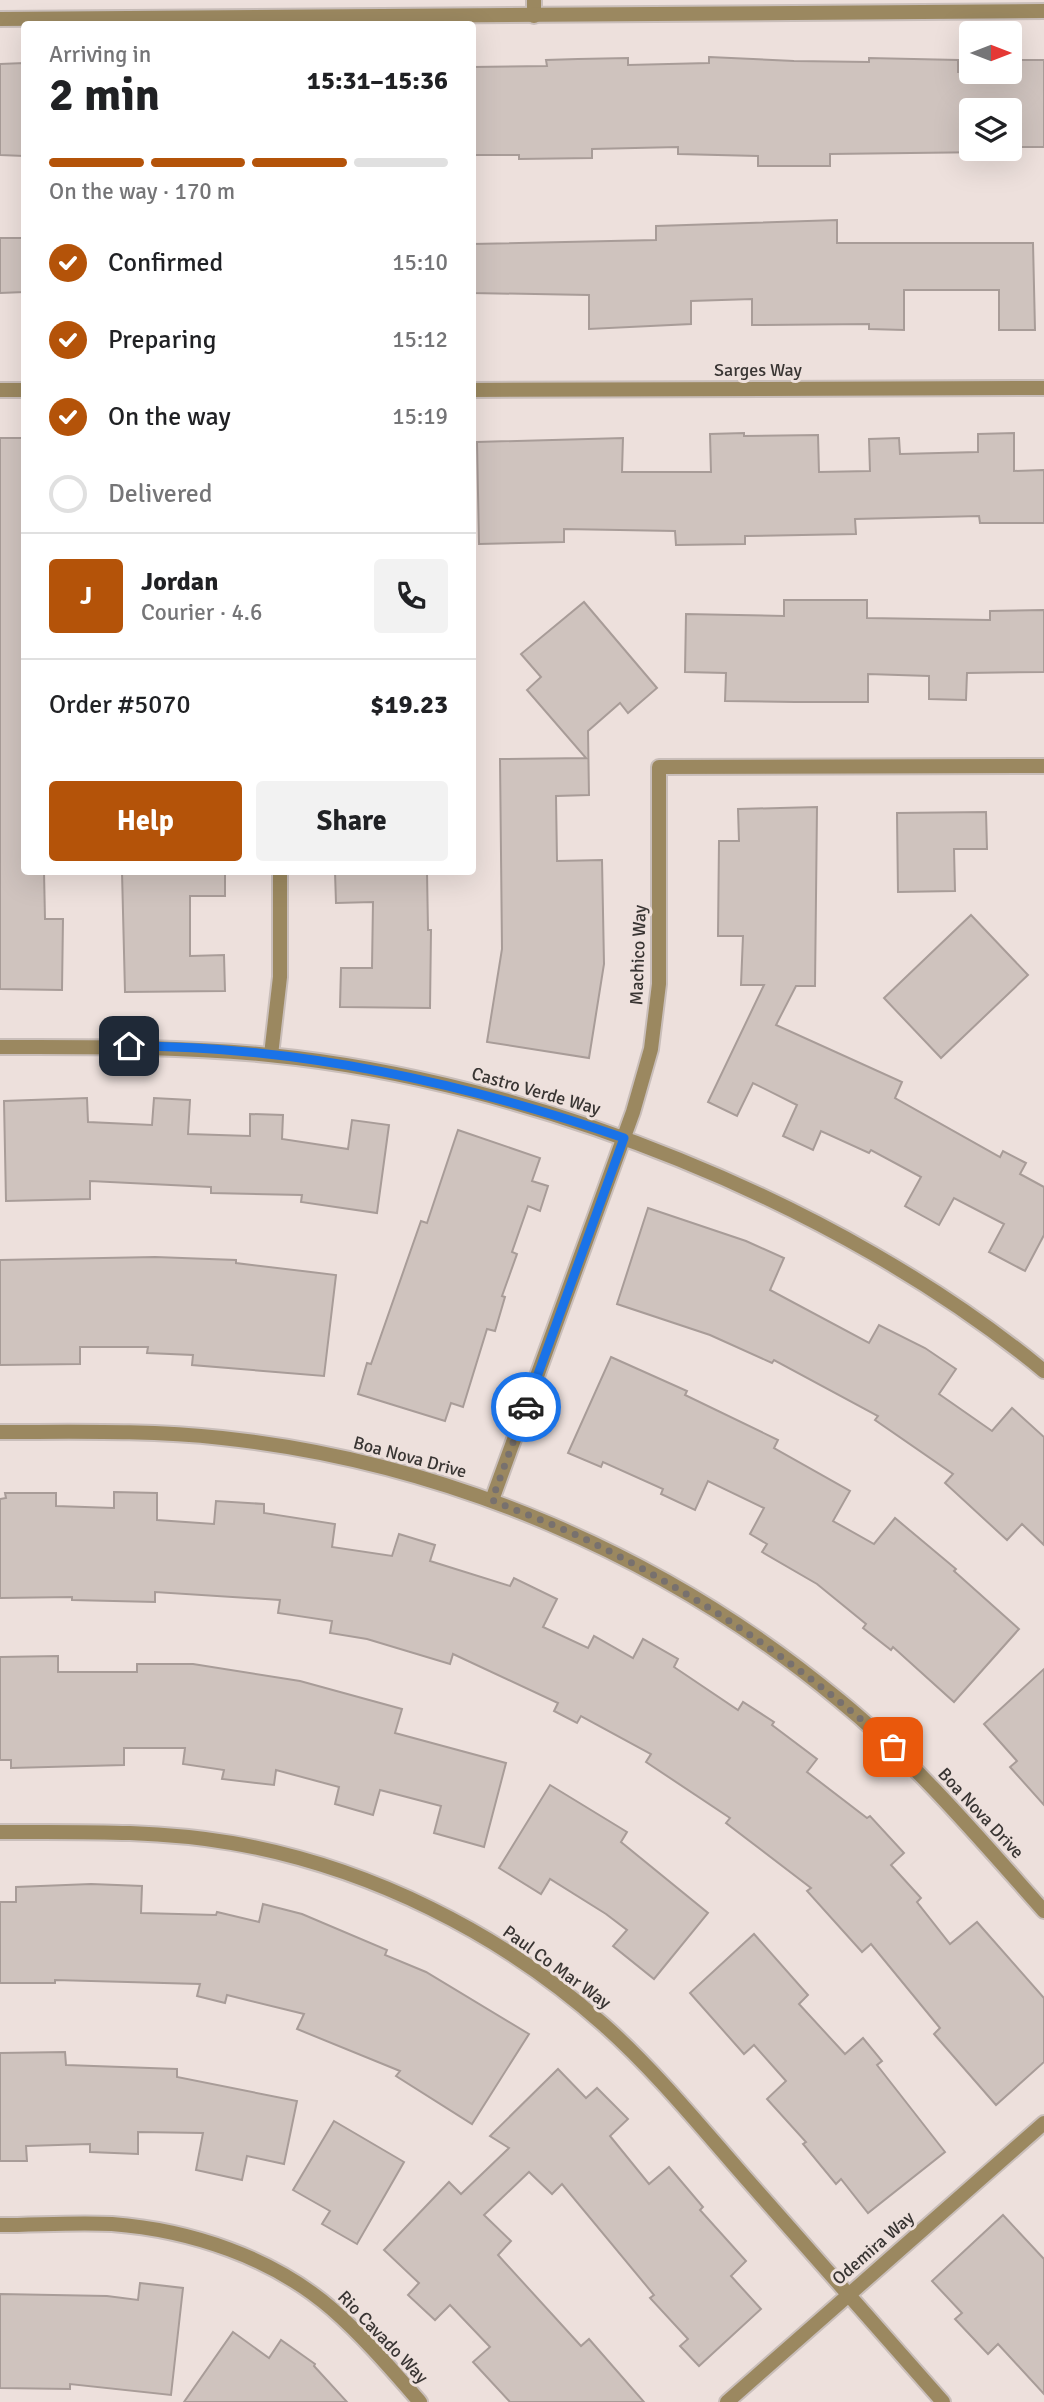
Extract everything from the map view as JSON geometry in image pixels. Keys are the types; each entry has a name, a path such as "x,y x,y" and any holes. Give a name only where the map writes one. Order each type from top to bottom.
{"street":[{"path":"534,0 534,16"},
{"path":"0,19 1044,11"},
{"name":"Sarges Way","path":"476,390 1044,388"},
{"path":"0,390 21,390"},
{"name":"Machico Way","path":"492,1500 624,1138 651,1049 659,984 659,767 1044,766"},
{"path":"271,1055 280,977 280,875"},
{"name":"Castro Verde Way","path":"0,1047 155,1046 271,1055 351,1066 469,1091 624,1138 741,1186 853,1243 961,1310 1044,1371"},
{"name":"Boa Nova Drive","path":"0,1432 117,1431 221,1438 279,1446 393,1470 492,1500 593,1543 677,1587 780,1654 838,1699 893,1747 968,1825 1044,1911"},
{"name":"Paul Co Mar Way","path":"0,1832 117,1831 235,1844 322,1865 378,1885 485,1938 559,1988 606,2026 668,2090 943,2402"},
{"name":"Odemira Way","path":"727,2402 1044,2123"},
{"name":"Rio Cavado Way","path":"0,2225 111,2224 170,2231 209,2242 264,2264 331,2308 420,2402"}],"building":[{"path":"709,57 869,62 869,58 958,60 959,84 1022,84 1022,60 1044,60 1044,147 1022,147 1022,98 959,98 959,152 830,154 830,166 758,166 758,156 678,154 678,147 592,149 592,158 519,159 519,155 476,155 476,67 547,66 546,60 628,58 628,65 709,63"},
{"path":"21,63 21,156 0,155 0,64"},
{"path":"837,220 837,243 1033,243 1035,330 999,330 999,290 904,290 904,330 869,329 869,324 752,325 752,299 691,301 691,324 589,329 589,295 476,293 476,244 656,240 656,226"},
{"path":"0,238 21,238 21,292 0,293"},
{"path":"744,433 744,436 818,435 819,472 870,471 869,439 899,438 900,454 978,452 978,434 1014,433 1014,471 1044,470 1044,523 980,523 979,516 855,519 856,534 745,536 745,544 676,545 675,531 564,529 564,542 479,544 477,442 623,438 622,472 711,472 710,434"},
{"path":"0,438 21,438 21,875 44,875 45,919 63,919 62,990 0,989"},
{"path":"784,600 867,600 867,618 990,620 990,611 1044,610 1044,672 967,673 966,700 929,699 929,676 868,674 868,702 795,702 725,701 726,673 685,672 686,614 784,616"},
{"path":"584,602 657,688 628,713 620,703 588,731 589,795 556,796 557,861 602,860 604,964 589,1058 487,1042 502,949 500,759 586,758 527,690 541,677 521,654"},
{"path":"817,807 815,986 796,986 776,1025 902,1082 895,1098 1000,1157 1003,1151 1026,1163 1020,1174 1044,1187 1044,1235 1025,1271 989,1252 1004,1224 954,1198 939,1225 905,1206 921,1177 871,1150 869,1153 821,1131 813,1150 783,1136 797,1105 753,1083 737,1116 708,1102 764,985 741,985 743,936 718,936 719,841 739,841 738,809"},
{"path":"986,812 987,849 954,849 955,891 898,892 897,813"},
{"path":"122,875 225,875 225,896 190,896 190,956 224,955 225,991 125,992"},
{"path":"335,875 427,875 428,930 431,930 430,1008 340,1007 341,968 372,968 373,902 336,903"},
{"path":"971,915 1028,975 941,1058 884,998"},
{"path":"87,1098 88,1122 152,1125 154,1098 190,1100 188,1134 250,1136 250,1114 283,1115 282,1139 348,1149 352,1120 389,1125 377,1213 301,1202 302,1195 211,1193 211,1187 90,1181 90,1199 6,1201 4,1101"},
{"path":"458,1130 540,1158 532,1181 548,1186 540,1211 528,1206 512,1252 517,1254 502,1296 505,1297 495,1331 487,1329 463,1407 451,1403 445,1421 358,1394 367,1363 371,1364 421,1221 427,1223"},
{"path":"648,1208 746,1241 784,1258 770,1290 869,1343 879,1325 925,1348 956,1369 939,1394 992,1431 1012,1408 1044,1437 1044,1545 1022,1524 1007,1540 945,1483 953,1474 875,1420 878,1416 774,1360 772,1363 710,1335 617,1304"},
{"path":"155,1257 236,1260 236,1263 336,1275 324,1376 192,1365 193,1355 147,1353 148,1347 80,1347 80,1364 0,1365 0,1260"},
{"path":"611,1357 687,1391 685,1395 778,1440 774,1448 850,1491 833,1521 874,1544 895,1518 956,1569 954,1571 1019,1629 954,1702 893,1647 891,1650 863,1628 866,1624 817,1584 762,1552 767,1544 750,1534 764,1508 708,1481 695,1510 661,1494 663,1489 603,1462 601,1467 568,1453"},
{"path":"114,1492 157,1493 157,1520 214,1524 216,1501 264,1504 264,1513 335,1524 332,1547 392,1556 399,1534 435,1545 430,1561 510,1586 514,1578 557,1599 543,1627 588,1648 594,1636 633,1658 643,1639 678,1659 674,1667 738,1710 743,1702 774,1722 772,1725 817,1759 807,1772 867,1818 870,1816 904,1853 891,1865 921,1898 917,1902 950,1944 977,1922 1044,1998 1044,2062 996,2105 934,2034 940,2028 871,1944 862,1952 807,1891 811,1888 726,1823 730,1818 646,1762 651,1754 581,1716 577,1723 554,1711 558,1703 453,1654 450,1664 367,1639 330,1633 332,1621 278,1613 280,1600 155,1592 155,1602 72,1600 72,1597 0,1598 0,1499 6,1498 5,1493 56,1493 56,1506 114,1508"},
{"path":"58,1656 58,1672 137,1672 137,1664 193,1664 300,1681 402,1709 395,1733 506,1763 484,1847 434,1833 441,1806 380,1790 373,1815 335,1804 339,1787 276,1770 274,1785 222,1779 224,1770 183,1764 185,1748 124,1748 124,1765 11,1768 11,1760 0,1760 0,1657"},
{"path":"1044,1669 1044,1805 1010,1767 1017,1761 984,1724"},
{"path":"550,1785 627,1832 621,1842 708,1913 654,1979 613,1946 627,1930 606,1914 550,1879 541,1894 499,1868"},
{"path":"91,1884 142,1886 141,1913 216,1915 217,1912 259,1922 263,1904 302,1914 387,1950 385,1955 426,1972 529,2034 472,2124 396,2076 400,2071 297,2029 304,2014 227,1995 225,2003 197,1996 200,1984 55,1980 55,1983 0,1983 0,1902 16,1902 16,1887"},
{"path":"754,1934 808,1995 799,2004 845,2054 863,2038 882,2061 877,2065 945,2152 868,2213 841,2179 836,2184 803,2144 806,2142 767,2099 786,2081 754,2045 744,2054 690,1993"},
{"path":"65,2052 66,2065 177,2069 177,2077 297,2101 284,2164 247,2156 242,2180 196,2170 203,2133 138,2132 138,2154 90,2152 90,2144 26,2146 27,2161 0,2161 0,2053"},
{"path":"558,2069 586,2098 597,2088 628,2119 610,2136 649,2184 669,2167 703,2207 700,2210 746,2261 731,2276 761,2309 699,2366 680,2346 688,2339 650,2298 654,2295 562,2184 552,2194 529,2172 484,2215 511,2241 498,2255 581,2346 589,2339 644,2402 510,2402 473,2362 490,2347 450,2305 435,2320 408,2295 419,2283 384,2250 449,2182 461,2194 509,2148 490,2136"},
{"path":"334,2121 404,2162 357,2244 322,2224 330,2211 293,2190"},
{"path":"1003,2215 1044,2259 1044,2394 998,2344 988,2354 955,2319 962,2313 932,2281"},
{"path":"140,2283 183,2288 171,2395 70,2384 70,2389 0,2388 0,2294 107,2296 138,2300"},
{"path":"233,2332 269,2358 281,2340 315,2364 347,2402 184,2402"}],"way so far":[{"path":"526,1407 492,1500 593,1543 689,1594 780,1654 838,1699 893,1747"}],"route":[{"path":"129,1046 271,1055 351,1066 469,1091 624,1138 526,1407"}]}
